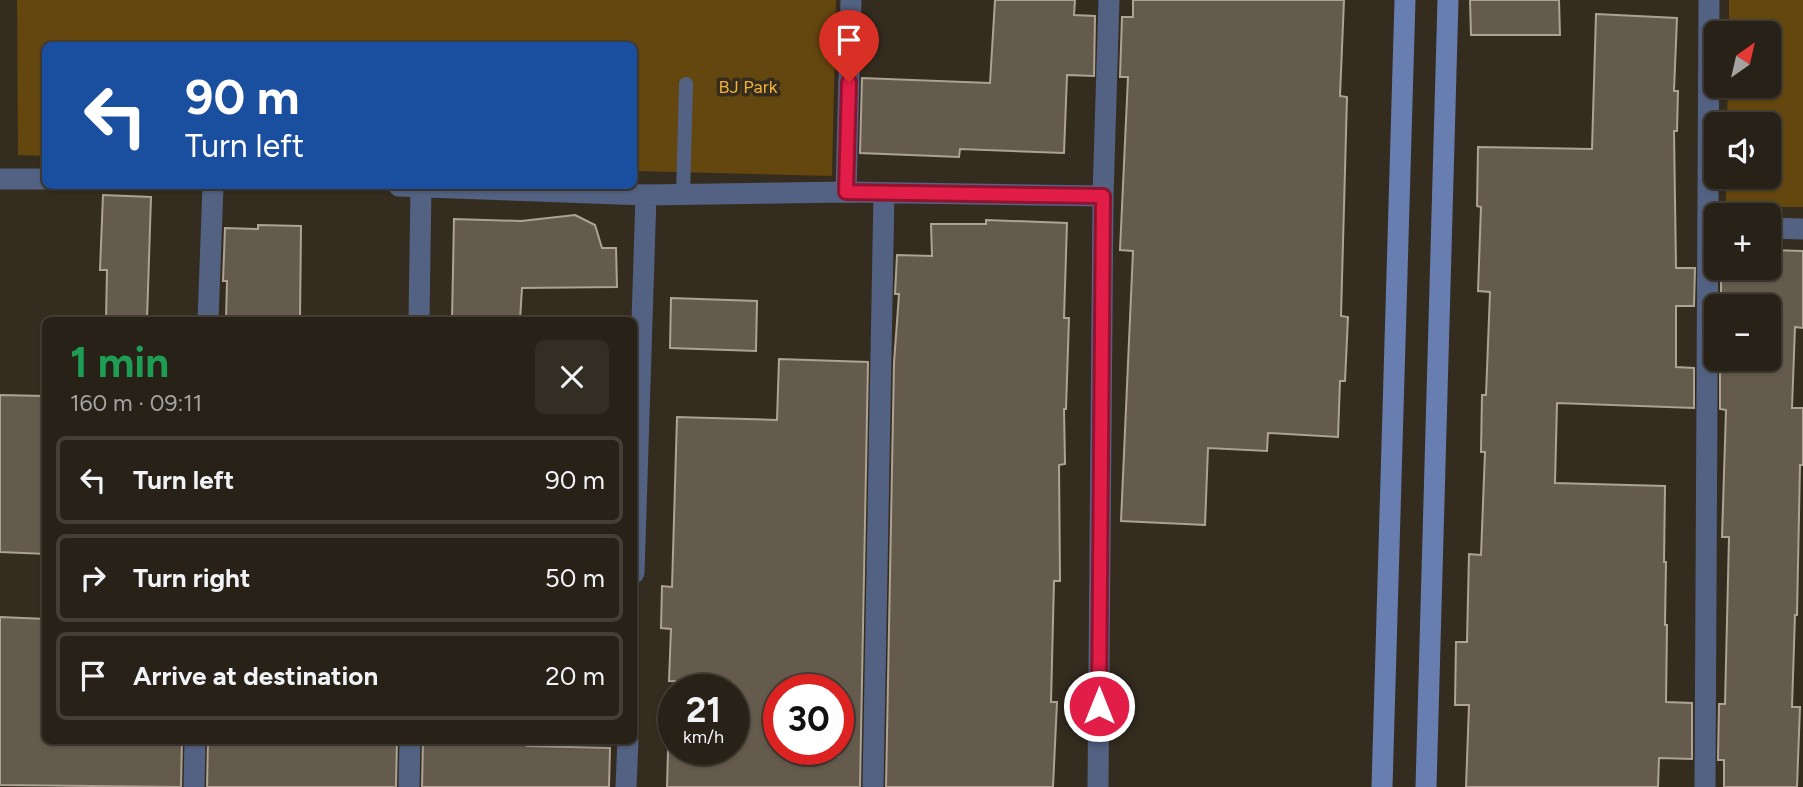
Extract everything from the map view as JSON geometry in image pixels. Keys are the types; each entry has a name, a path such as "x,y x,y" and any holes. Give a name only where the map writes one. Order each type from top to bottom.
{"main road":[{"path":"1382,787 1405,0"},
{"path":"1426,787 1448,0"}],"street":[{"path":"846,192 851,0"},
{"path":"1098,787 1103,196 1109,0"},
{"path":"1709,0 1712,203"},
{"path":"0,179 42,179"},
{"path":"208,317 213,189"},
{"path":"419,317 421,189"},
{"path":"496,189 646,195 846,192 1103,196"},
{"path":"873,787 884,193"},
{"path":"637,478 646,195"},
{"path":"1781,228 1803,229"},
{"path":"1705,787 1711,280"},
{"path":"194,787 195,744"},
{"path":"410,744 410,787"},
{"path":"626,787 628,744"}],"lane":[{"path":"682,195 686,84"}],"green space":[{"name":"BJ Park","path":"17,0 836,0 832,176 637,171 637,42 42,42 42,156 18,155"},
{"path":"1729,0 1803,0 1803,207 1781,207 1781,203 1726,203 1726,189 1781,189 1781,112 1727,112 1728,98 1782,98 1782,21 1729,21"}],"building":[{"path":"995,0 1075,0 1074,15 1095,16 1094,76 1067,75 1064,153 960,149 959,157 860,153 862,78 990,83"},
{"path":"1133,0 1344,0 1340,96 1347,97 1341,316 1348,317 1345,381 1340,381 1338,437 1268,433 1267,451 1208,448 1205,525 1121,521 1133,251 1120,250 1128,77 1120,77 1122,17 1133,17"},
{"path":"1470,0 1559,0 1560,35 1471,35"},
{"path":"1596,14 1677,18 1674,91 1678,91 1677,131 1674,131 1676,268 1695,268 1694,306 1676,306 1676,367 1694,368 1694,408 1557,403 1555,483 1665,486 1666,702 1692,703 1692,759 1659,758 1658,787 1466,787 1469,705 1455,705 1456,642 1467,642 1469,554 1481,555 1485,452 1481,452 1482,395 1486,395 1490,292 1478,291 1481,207 1477,206 1478,147 1592,149"},
{"path":"103,195 151,197 147,317 106,317 107,270 100,270"},
{"path":"575,215 595,225 602,248 616,248 617,287 522,288 520,317 452,317 454,219 521,221"},
{"path":"986,220 1067,223 1064,318 1069,318 1064,409 1065,464 1059,465 1060,581 1054,581 1051,702 1057,702 1053,787 886,787 894,363 899,294 895,294 897,255 932,256 931,224 986,224"},
{"path":"258,225 301,226 300,317 226,317 227,281 223,281 225,228 258,229"},
{"path":"1781,250 1803,251 1803,328 1795,327 1792,408 1803,408 1792,707 1800,707 1797,787 1724,787 1724,760 1718,760 1719,704 1725,704 1729,537 1722,537 1726,410 1720,409 1720,371 1781,371 1781,294 1721,294 1721,280 1781,280"},
{"path":"671,298 757,301 756,351 670,348"},
{"path":"779,359 868,362 860,787 667,787 668,765 749,765 749,674 669,674 671,629 661,628 662,586 672,587 677,417 777,420"},
{"path":"0,395 42,396 42,554 0,552"},
{"path":"0,617 42,619 42,744 182,744 181,787 0,785"},
{"path":"208,744 397,744 396,787 207,787"},
{"path":"423,744 527,744 610,748 609,787 422,787"}],"route":[{"path":"849,82 846,192 1103,196 1099,706"}]}
